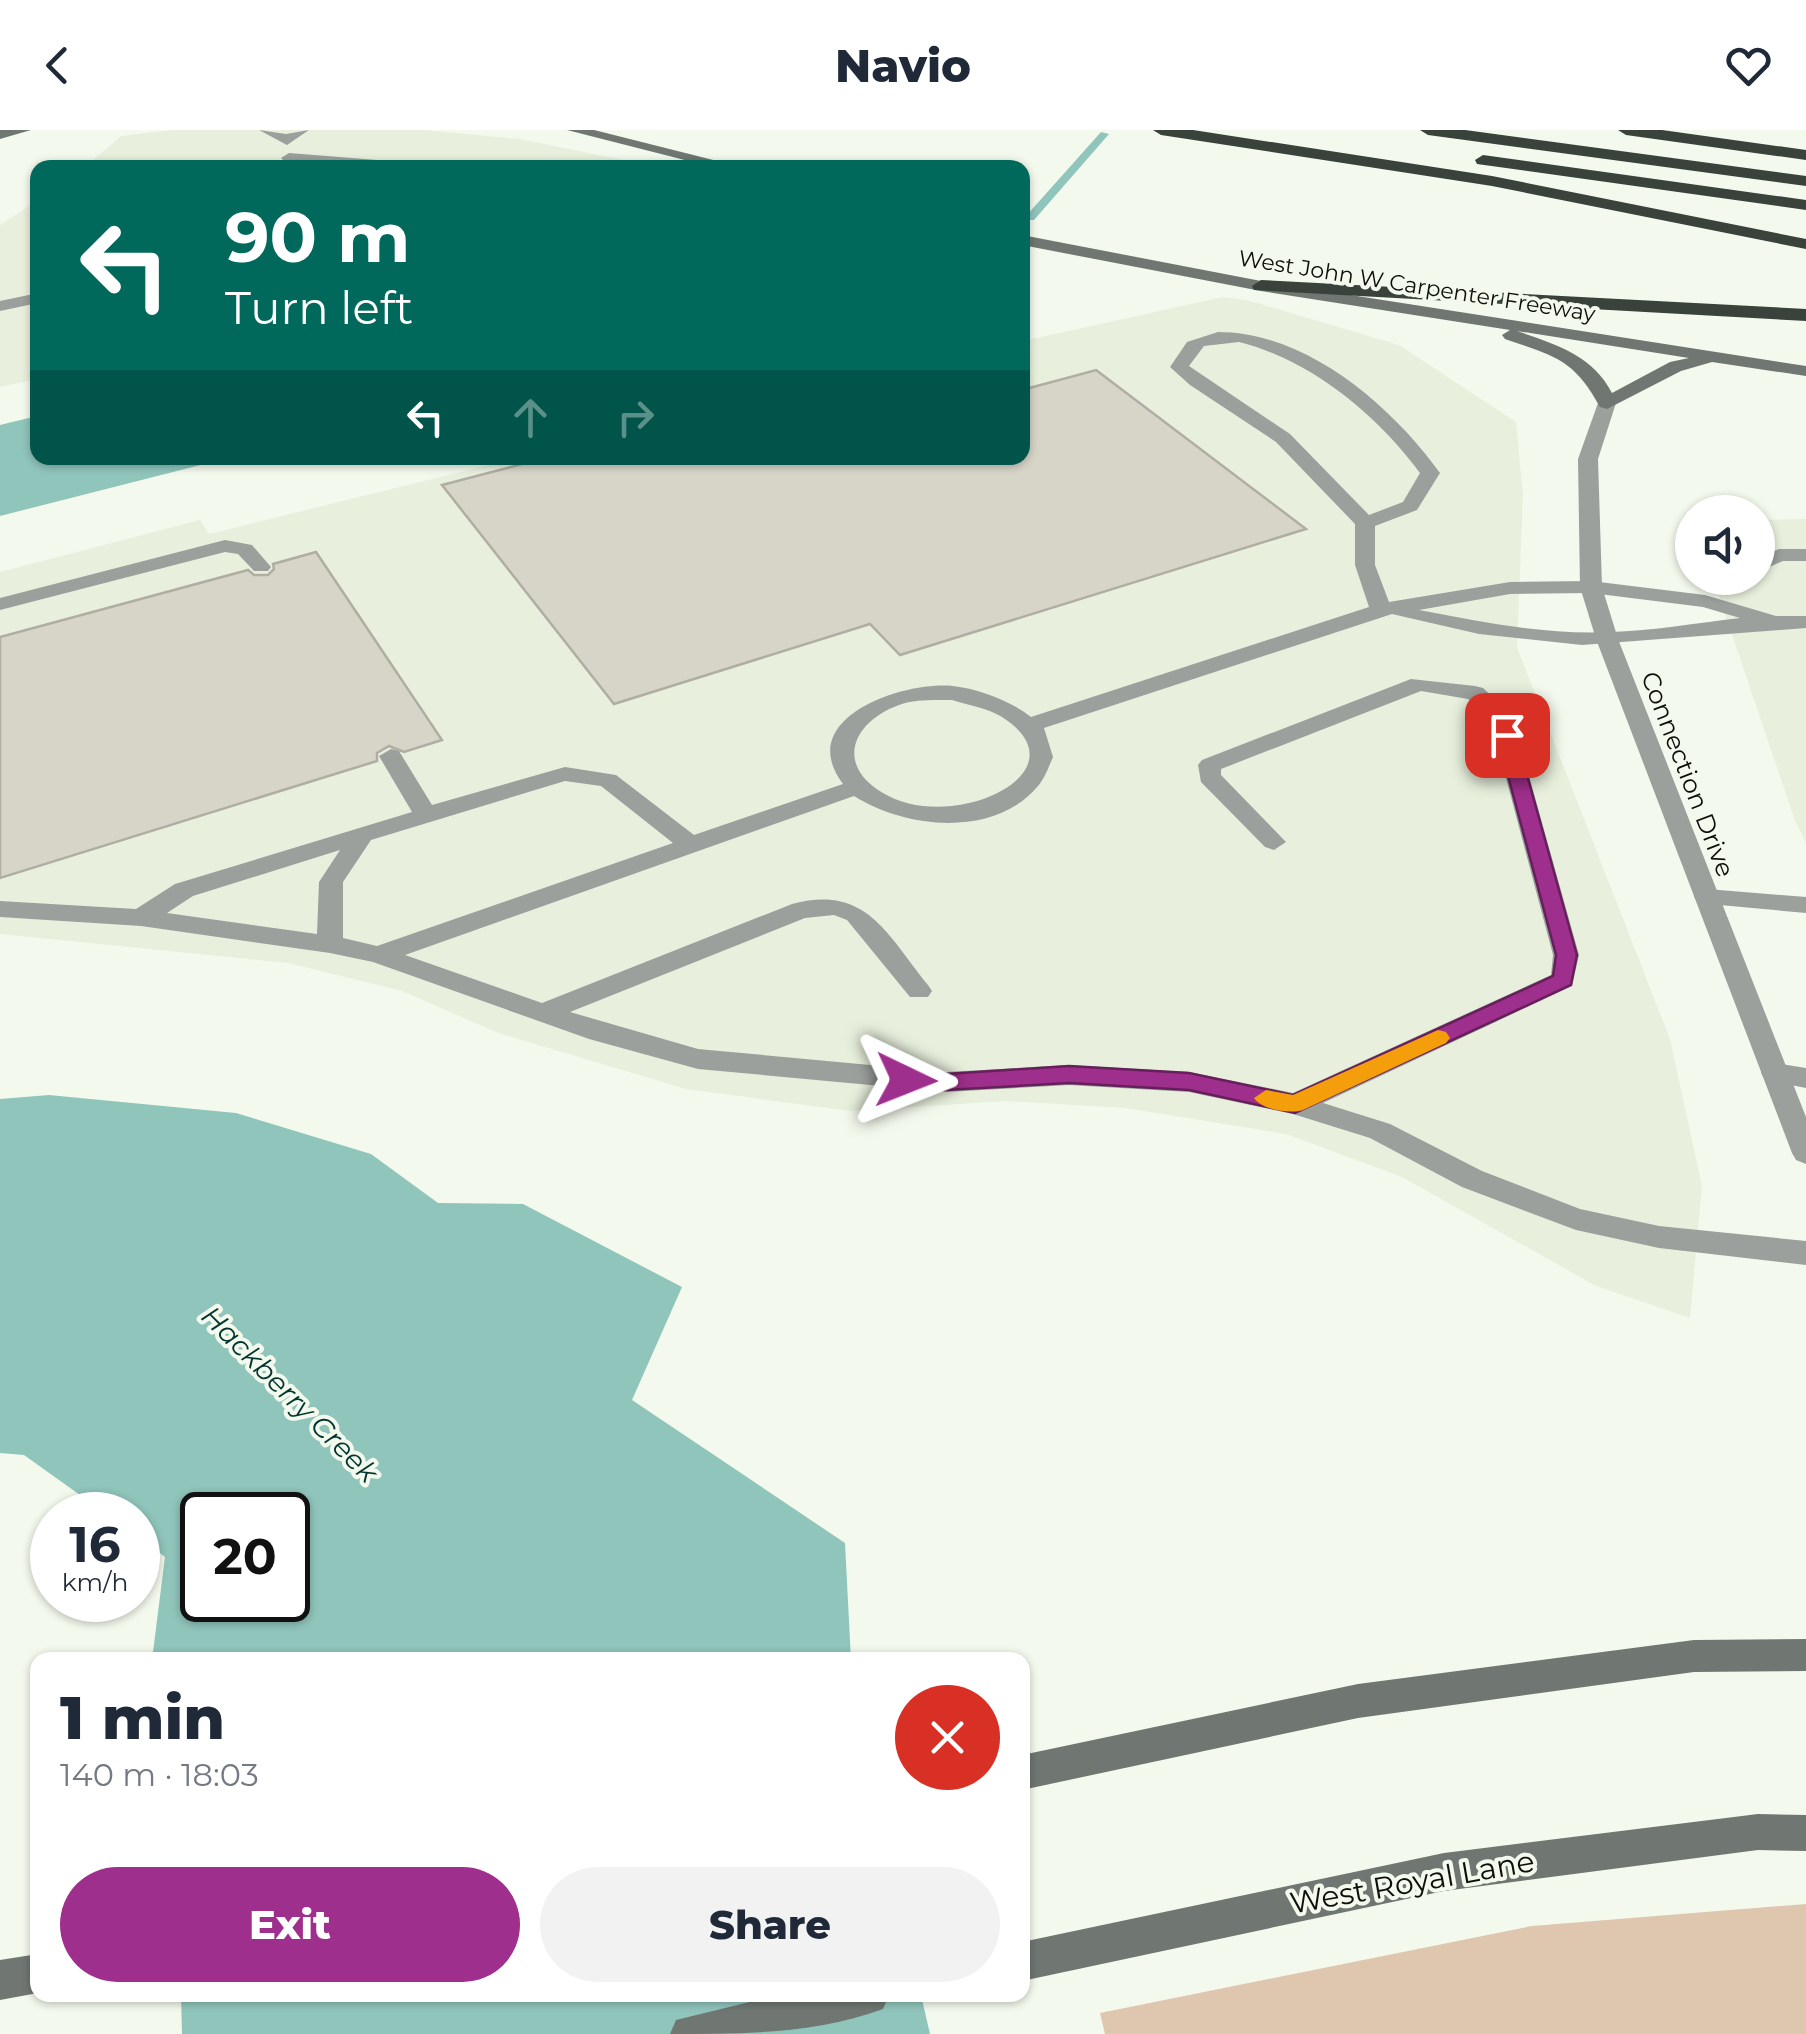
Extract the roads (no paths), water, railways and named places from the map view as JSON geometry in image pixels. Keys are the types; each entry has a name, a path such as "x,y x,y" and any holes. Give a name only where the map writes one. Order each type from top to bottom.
{"highway":[{"path":"1161,130 1492,181 1806,244"},
{"path":"1268,130 1806,206"},
{"path":"1428,130 1806,182"},
{"path":"1626,130 1806,156"},
{"path":"1753,130 1806,137"},
{"path":"1261,286 1806,314"}],"main road":[{"path":"0,134 23,130"},
{"path":"584,131 705,160"},
{"name":"West John W Carpenter Freeway","path":"1030,242 1261,286 1806,371"},
{"path":"1410,308 1510,334 1565,354 1602,381 1607,404 1676,366 1725,358"},
{"path":"1030,1772 1358,1701 1694,1656 1806,1655"},
{"name":"West Royal Lane","path":"1030,1960 1444,1872 1758,1832 1806,1832"},
{"path":"690,2034 837,2002"}],"street":[{"path":"268,130 294,135 290,158"},
{"path":"286,160 315,160"},
{"path":"0,306 30,300"},
{"path":"1365,523 1410,506 1430,472 1396,430 1301,358 1262,340 1230,335 1198,341 1185,350 1179,367 1195,382 1252,414 1295,448 1365,523 1364,565 1381,610"},
{"name":"Connection Drive","path":"1607,404 1588,459 1591,587 1607,639 1806,1154"},
{"path":"0,604 226,546 245,549 261,567"},
{"path":"1775,557 1806,555"},
{"path":"1031,725 1381,610 1510,588 1591,587 1704,601 1768,620"},
{"path":"1751,595 1768,620"},
{"path":"1381,610 1530,636 1607,639 1711,630 1768,620 1806,622"},
{"path":"1274,842 1209,777 1210,765 1419,684 1475,693 1502,716 1566,955 1563,980 1295,1104"},
{"path":"920,694 984,698 1011,709 1031,725 1042,744 1042,764 1031,784 1010,800 981,811 946,815 912,812 881,802 857,788 844,769 840,748 857,721 891,701 920,694"},
{"path":"391,756 426,815"},
{"path":"141,918 184,890 565,774 608,780 691,846"},
{"path":"378,955 857,788"},
{"path":"330,944 331,882 362,835"},
{"path":"1707,897 1806,905"},
{"path":"542,1012 802,910 834,907 856,914 918,991"},
{"path":"0,908 141,918 330,944 378,955 542,1012 698,1059 946,1082 1069,1074 1189,1082 1295,1104 1380,1131 1472,1179 1576,1219 1660,1237 1806,1253"},
{"path":"1775,1073 1806,1078"}],"water":[{"path":"30,418 30,465 200,465 0,516 0,425"},
{"name":"Hackberry Creek","path":"49,1095 236,1113 371,1154 438,1203 523,1204 682,1287 632,1400 845,1543 851,1652 153,1652 157,1622 160,1622 165,1557 160,1553 160,1492 76,1492 24,1455 0,1453 0,1099"},
{"path":"181,2002 923,2002 930,2034 182,2034"}],"waterway":[{"path":"1030,218 1104,134"}]}
